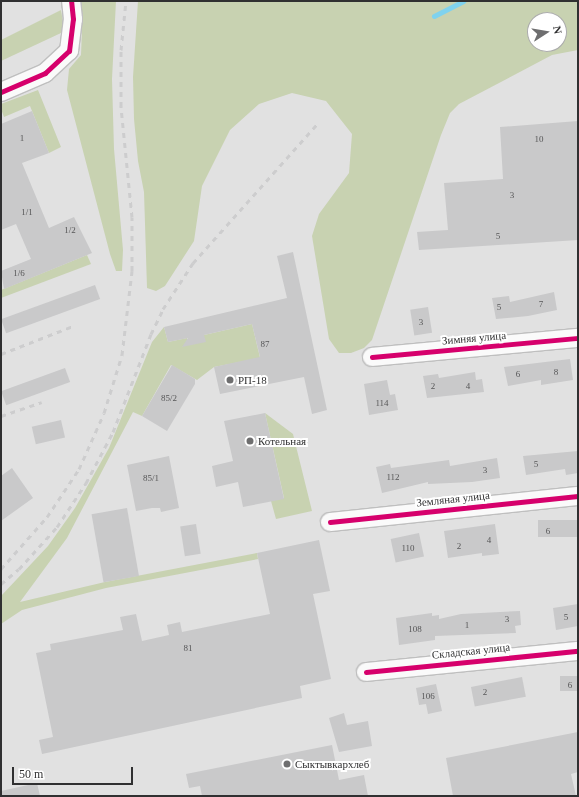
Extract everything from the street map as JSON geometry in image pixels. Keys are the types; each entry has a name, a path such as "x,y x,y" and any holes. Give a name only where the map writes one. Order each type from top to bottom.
{"street":[{"path":"1,92 45,73 69,51 73,19 71,1"},
{"name":"Зимняя улица","path":"372,357 578,338"},
{"name":"Земляная улица","path":"330,522 578,496"},
{"name":"Складская улица","path":"366,672 578,651"}],"green space":[{"path":"79,1 116,1 112,79 114,149 123,250 122,271 116,271 110,254 67,90 69,69 81,55 82,30"},
{"path":"138,1 578,1 578,50 552,55 459,104 450,113 441,135 372,340 364,348 351,353 339,353 329,339 312,236 319,214 349,173 352,134 326,101 292,93 259,104 230,130 202,186 194,241 165,286 156,291 147,288 144,192 138,161 134,119 133,77"},
{"path":"61,10 63,22 61,33 1,61 1,40"},
{"path":"38,90 61,147 49,153 30,106 4,117 1,109 1,104"},
{"path":"87,255 91,264 1,298 1,290"},
{"path":"252,324 262,366 240,362 214,367 197,380 171,365 142,416 133,412 67,538 20,602 105,582 257,553 258,559 106,588 22,610 1,624 1,596 48,546 75,508 109,448 152,342 164,327 168,342 187,338 189,345 204,335"},
{"path":"265,413 293,434 312,511 276,519 271,501 284,498"}],"building":[{"path":"32,111 49,153 22,163 49,228 74,217 92,253 4,289 1,271 31,259 16,224 1,230 1,124"},
{"path":"578,121 578,240 419,250 417,232 448,230 444,183 503,179 500,127"},
{"path":"293,252 327,410 312,414 304,377 220,394 214,367 260,357 252,324 204,335 206,342 182,347 188,338 168,342 164,327 287,298 277,256"},
{"path":"95,285 100,299 6,333 1,319"},
{"path":"554,292 557,310 528,316 496,319 492,298 509,296 510,302"},
{"path":"428,307 432,333 414,335 410,310"},
{"path":"570,359 573,380 541,385 541,380 508,386 504,367"},
{"path":"172,365 195,379 195,384 167,431 142,416"},
{"path":"65,368 70,382 6,405 1,391"},
{"path":"475,372 476,380 482,379 484,392 427,398 423,376 438,374 439,378"},
{"path":"387,380 390,395 395,394 398,410 369,415 364,384"},
{"name":"Котельная","path":"265,413 284,499 243,507 238,482 216,487 212,466 233,461 224,421"},
{"path":"61,420 65,438 36,444 32,427"},
{"path":"578,451 578,473 566,475 565,469 526,475 523,456"},
{"path":"169,456 179,508 161,512 160,508 136,511 127,465"},
{"path":"497,458 500,478 472,482 428,484 428,482 382,493 376,467 390,464 391,468 449,460 450,466"},
{"path":"12,468 33,498 1,521 1,476"},
{"path":"127,508 139,576 104,582 92,514"},
{"path":"538,520 578,520 578,537 538,537"},
{"path":"196,524 201,554 185,556 180,527"},
{"path":"495,524 499,554 482,556 482,553 448,558 444,531"},
{"path":"419,533 424,556 396,563 391,539"},
{"path":"319,540 330,591 313,594 331,679 300,686 302,698 42,754 39,740 53,737 36,653 51,650 50,644 123,630 120,617 136,614 142,641 169,635 167,625 180,622 182,632 270,614 257,553"},
{"path":"578,604 578,626 556,630 553,608"},
{"path":"520,611 521,625 515,626 516,633 435,636 435,640 399,645 396,618 432,613 432,616 439,615 439,619 461,614"},
{"path":"560,676 578,676 578,691 560,691"},
{"path":"522,677 526,697 475,707 471,687"},
{"path":"436,684 442,711 428,714 426,704 419,705 416,688"},
{"path":"344,713 347,725 368,721 372,746 339,752 329,718"},
{"path":"578,732 578,772 571,774 576,796 453,796 446,758"},
{"name":"Сыктывкархлеб","path":"332,745 339,780 364,775 368,796 202,796 200,786 189,788 186,774"},
{"path":"37,783 40,796 2,796 1,791"}],"waterway":[{"path":"434,16 463,1"}],"railway":[{"path":"1,569 47,517 79,469 104,413 122,355 132,271 132,217 121,106 121,50 126,1"},
{"path":"1,584 19,569 57,527 86,483 113,432 151,334 163,309 193,263 318,123"},
{"path":"1,354 73,326"},
{"path":"1,416 42,402"}],"cycle path":[{"path":"1,92 45,73 69,51 73,19 71,1"},
{"path":"372,357 578,338"},
{"path":"330,522 578,496"},
{"path":"366,672 578,651"}],"place":[{"name":"РП-18","path":"230,380"},
{"name":"Котельная","path":"250,441"},
{"name":"Сыктывкархлеб","path":"287,764"}]}
